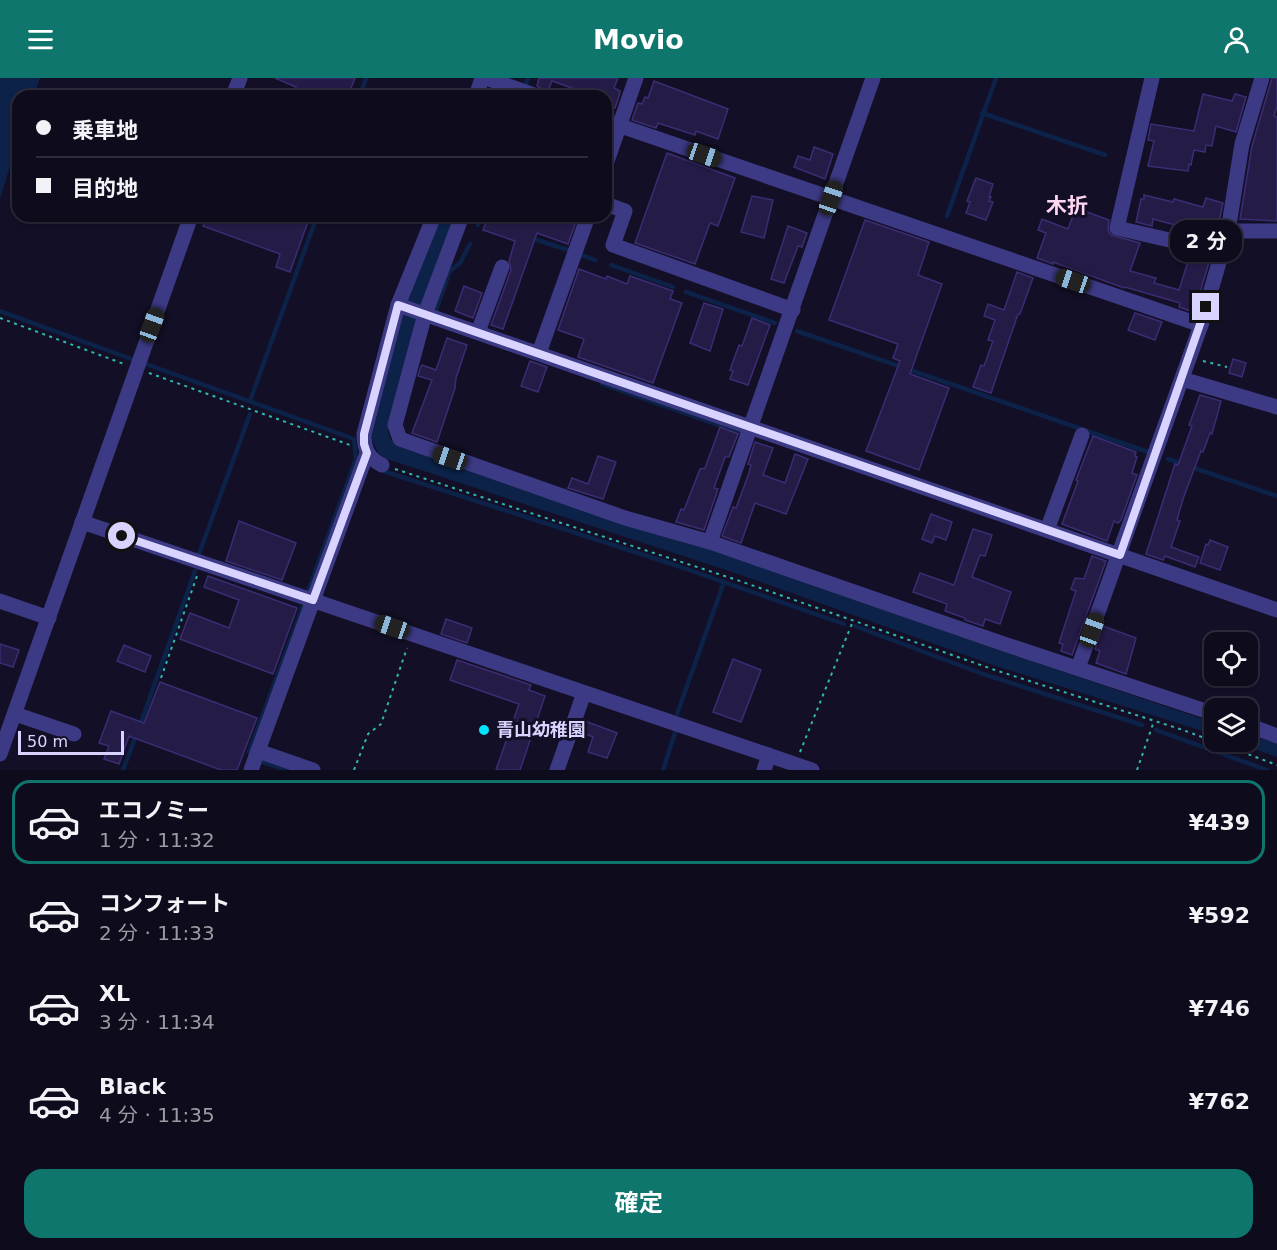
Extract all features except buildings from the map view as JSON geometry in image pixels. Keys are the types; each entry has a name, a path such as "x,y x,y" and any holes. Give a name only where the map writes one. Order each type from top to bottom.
{"street":[{"path":"485,78 508,86"},
{"path":"636,78 613,123 1201,325"},
{"path":"710,542 873,78"},
{"path":"1152,78 1117,228 1222,252"},
{"path":"1078,668 1201,325 1228,231 1242,144 1262,78"},
{"path":"612,206 625,211 613,245 793,310"},
{"path":"0,754 189,222"},
{"path":"382,465 367,453 364,434 401,305 432,222"},
{"path":"460,222 424,313 395,425 400,439 625,518 710,542 1204,710"},
{"path":"539,353 586,222"},
{"path":"1228,231 1277,231"},
{"path":"478,332 502,267"},
{"path":"401,305 1277,610"},
{"path":"1182,379 1277,407"},
{"path":"1047,530 1082,435"},
{"path":"251,770 367,453"},
{"path":"82,522 584,693 766,763 795,764 812,770"},
{"path":"0,601 49,618"},
{"path":"557,770 584,693"},
{"path":"15,714 74,735"},
{"path":"1258,729 1277,736"},
{"path":"258,751 313,770"}],"path":[{"path":"0,318 353,446"},
{"path":"1190,358 1227,367"},
{"path":"382,465 725,576 1277,765"},
{"path":"161,678 202,563"},
{"path":"795,764 853,621"},
{"path":"354,770 368,734 381,724 412,634"},
{"path":"1137,770 1154,721"}],"water":[{"path":"0,78 40,78 36,90 12,90 12,160 0,199"},
{"path":"436,222 454,222 414,329 388,430 390,439 399,446 622,523 708,548 1204,719 1204,732 996,666 738,574 387,459 378,453 369,433 400,315"},
{"path":"1258,737 1277,744 1277,757 1258,750"}],"waterway":[{"path":"362,90 366,78"},
{"path":"526,84 528,78"},
{"path":"947,216 996,78"},
{"path":"982,113 1105,155"},
{"path":"250,401 315,222"},
{"path":"486,222 492,224"},
{"path":"531,238 568,250"},
{"path":"435,313 450,271 460,263 470,244"},
{"path":"578,254 595,260"},
{"path":"611,265 673,287"},
{"path":"686,292 775,323"},
{"path":"0,311 134,360"},
{"path":"797,331 1151,453"},
{"path":"146,364 354,439 356,459 308,591"},
{"path":"602,384 741,433"},
{"path":"199,554 250,414"},
{"path":"1168,459 1184,464"},
{"path":"1191,467 1277,496"},
{"path":"380,470 672,564 844,624"},
{"path":"140,725 195,571"},
{"path":"677,714 724,582"},
{"path":"249,752 303,606"},
{"path":"855,626 983,674 1142,725"},
{"path":"1156,730 1267,770"},
{"path":"123,770 137,733"},
{"path":"663,770 675,733"},
{"path":"260,761 286,770"}],"place":[{"name":"青山幼稚園","path":"484,730"}],"district":[{"name":"木折","path":"1067,206"}],"route":[{"path":"122,536 313,600 367,453 364,434 398,305 1120,555 1206,307"}]}
